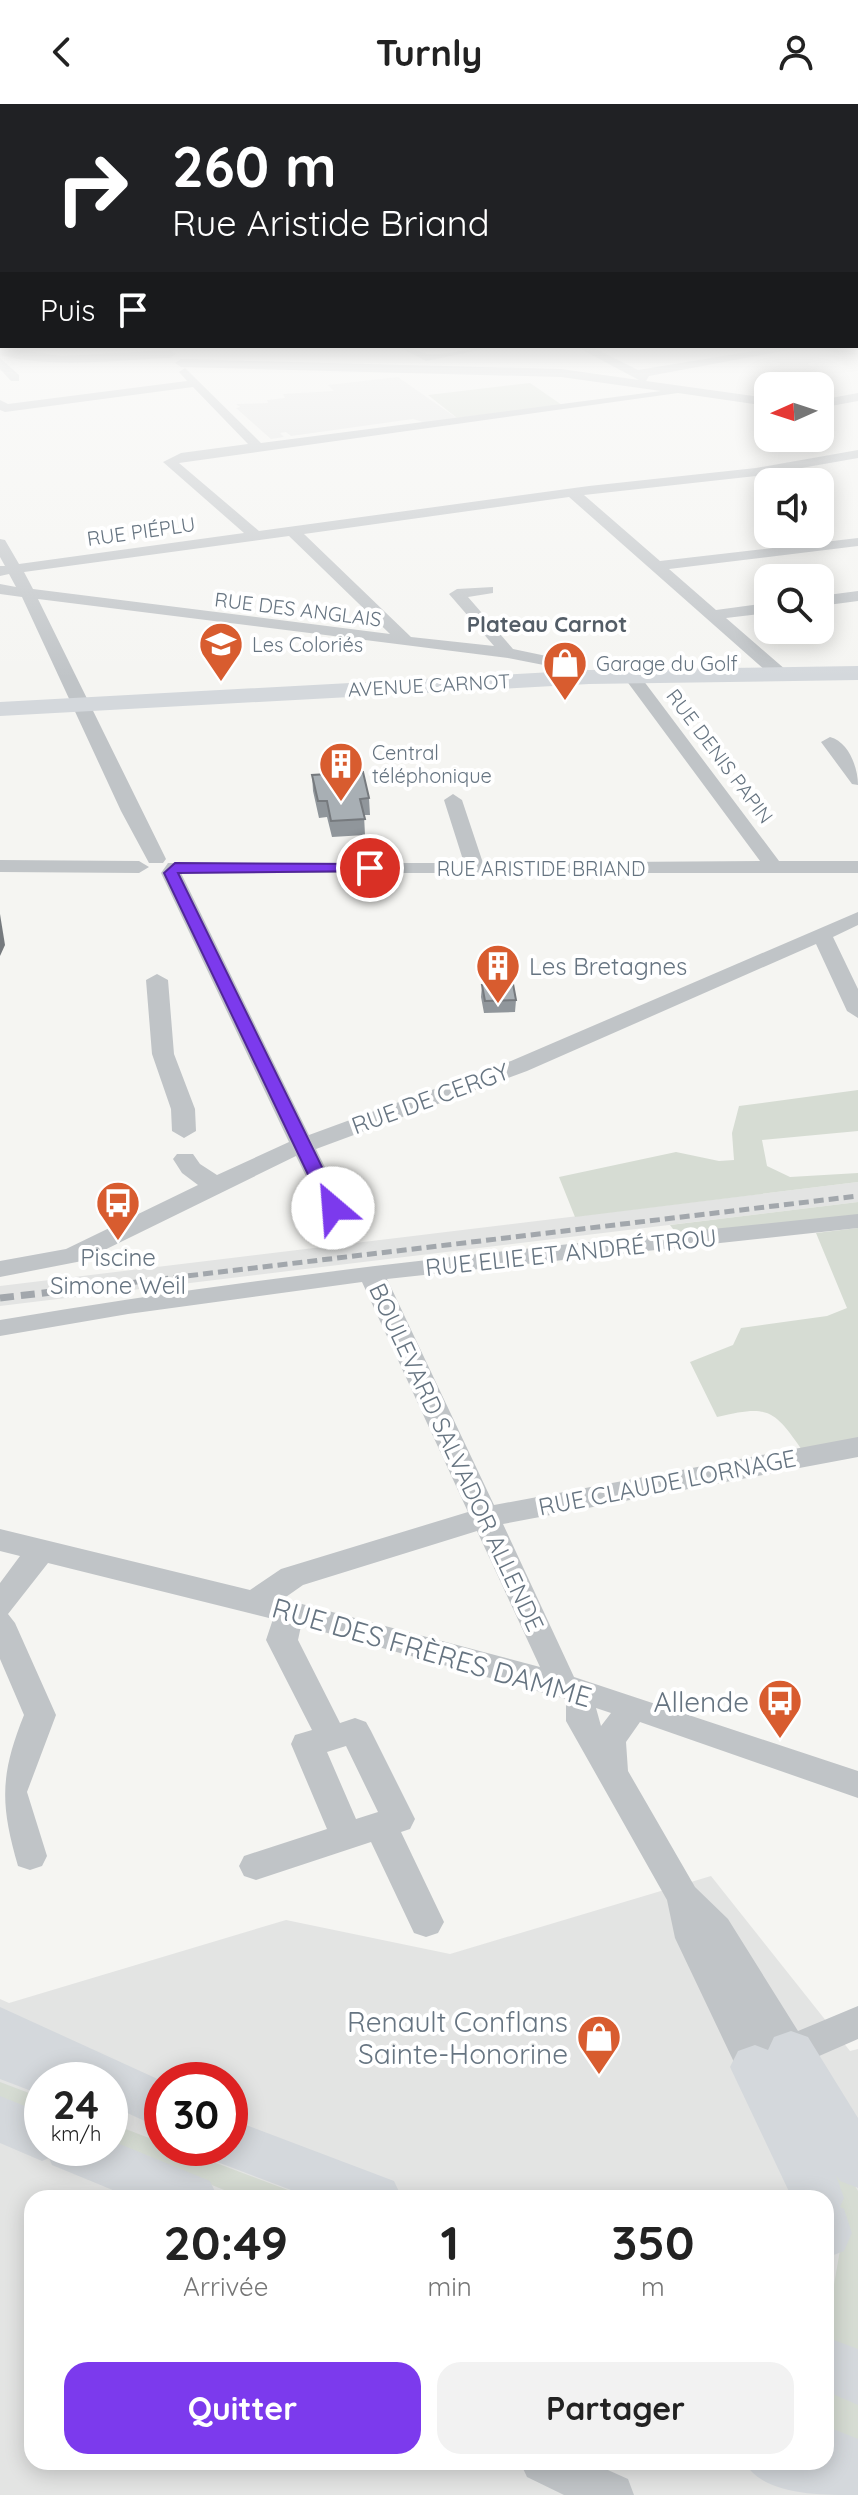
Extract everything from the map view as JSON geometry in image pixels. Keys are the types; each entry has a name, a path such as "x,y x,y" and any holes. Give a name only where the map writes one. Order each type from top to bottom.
{"main road":[{"name":"AVENUE CARNOT","path":"0,709 589,677 858,673"},
{"path":"0,2029 69,2062"},
{"path":"0,2057 24,2066"},
{"path":"773,2060 858,2164"},
{"path":"773,2060 816,2190"},
{"path":"0,2119 24,2129"},
{"path":"248,2148 355,2190"},
{"path":"114,2166 172,2190"},
{"path":"834,2367 858,2377"},
{"path":"834,2457 858,2467"},
{"path":"785,2470 826,2495"}],"street":[{"path":"214,455 170,462 256,536"},
{"name":"RUE PIÉPLU","path":"7,570 573,493 756,472 855,455"},
{"path":"573,493 780,674"},
{"path":"0,521 6,533 0,534"},
{"path":"293,531 406,641"},
{"path":"657,566 858,542"},
{"path":"0,543 7,570 28,593 79,704 333,1208"},
{"name":"RUE DES ANGLAIS","path":"0,589 508,653 569,665 589,677"},
{"path":"488,590 457,594 508,653"},
{"path":"834,599 858,596"},
{"path":"714,615 754,610"},
{"name":"RUE DENIS PAPIN","path":"631,676 763,849 771,864"},
{"path":"830,742 858,780"},
{"path":"453,800 475,868"},
{"name":"RUE ARISTIDE BRIAND","path":"0,866 475,868 771,864 858,867"},
{"name":"RUE DE CERGY","path":"0,1269 40,1265 73,1256 301,1145 519,1066 858,918"},
{"path":"821,934 858,1011"},
{"path":"157,980 163,1054 183,1109 184,1131"},
{"path":"185,1159 190,1168 216,1186"},
{"name":"RUE ELIE ET ANDRÉ TROU","path":"0,1328 128,1306 371,1273 858,1221"},
{"name":"BOULEVARD SALVADOR ALLENDE","path":"371,1273 558,1672 580,1707 582,1721 683,1897 693,1938 773,2060"},
{"name":"RUE CLAUDE LORNAGE","path":"254,1603 292,1577 487,1517 858,1447"},
{"name":"RUE DES FRÈRES DAMME","path":"0,1540 290,1612 571,1690 858,1785"},
{"path":"0,1605 41,1550"},
{"path":"290,1612 282,1640 332,1738"},
{"path":"0,1623 40,1715 10,1792 30,1856"},
{"path":"612,1769 609,1740 632,1708"},
{"path":"256,1866 381,1826 398,1819 355,1731 307,1744 347,1836"},
{"path":"381,1826 426,1922"},
{"path":"773,2060 858,2022"},
{"path":"559,2470 612,2495"}],"shaded area":[{"path":"858,1090 858,1131 762,1140 767,1166 790,1177 858,1173 858,1182 575,1217 559,1177 676,1152 719,1161 734,1160 732,1133 739,1106"},
{"path":"858,1182 858,1202 0,1306 0,1286"},
{"path":"858,1202 858,1215 679,1237 670,1225"},
{"path":"858,1228 858,1448 805,1454 786,1428 770,1414 749,1411 717,1417 690,1362 733,1345 741,1328 827,1316 847,1308 816,1233"},
{"path":"711,1876 850,2051 858,2049 858,2495 0,2495 0,1999 9,2003 286,1920 450,1954"},
{"path":"0,2082 24,2091 24,2110 0,2100"},
{"path":"815,2118 858,2191 858,2358 834,2348 834,2284 840,2250 834,2218 834,2190 829,2190"},
{"path":"128,2130 144,2136 144,2158 128,2151"},
{"path":"165,2166 224,2166 288,2190 224,2190"},
{"path":"834,2393 858,2401 858,2443 834,2433"}],"building":[{"path":"363,772 369,798 360,799 365,819 331,821 327,801 318,801 312,775"},
{"path":"513,984 516,1000 485,1001 482,985"}],"railway":[{"path":"77,1289 858,1196"},
{"path":"77,1289 86,1288"},
{"path":"0,1298 77,1289"},
{"path":"69,1290 77,1289"}],"place":[{"name":"Les Coloriés","path":"221,683"},
{"name":"Garage du Golf","path":"565,702"},
{"name":"Central téléphonique","path":"341,803"},
{"name":"Les Bretagnes","path":"498,1005"},
{"name":"Piscine Simone Weil","path":"118,1242"},
{"name":"Allende","path":"780,1740"},
{"name":"Renault Conflans Sainte-Honorine","path":"599,2076"}],"district":[{"name":"Plateau Carnot","path":"547,624"}],"route":[{"path":"333,1208 171,873 175,867 370,868"}]}
